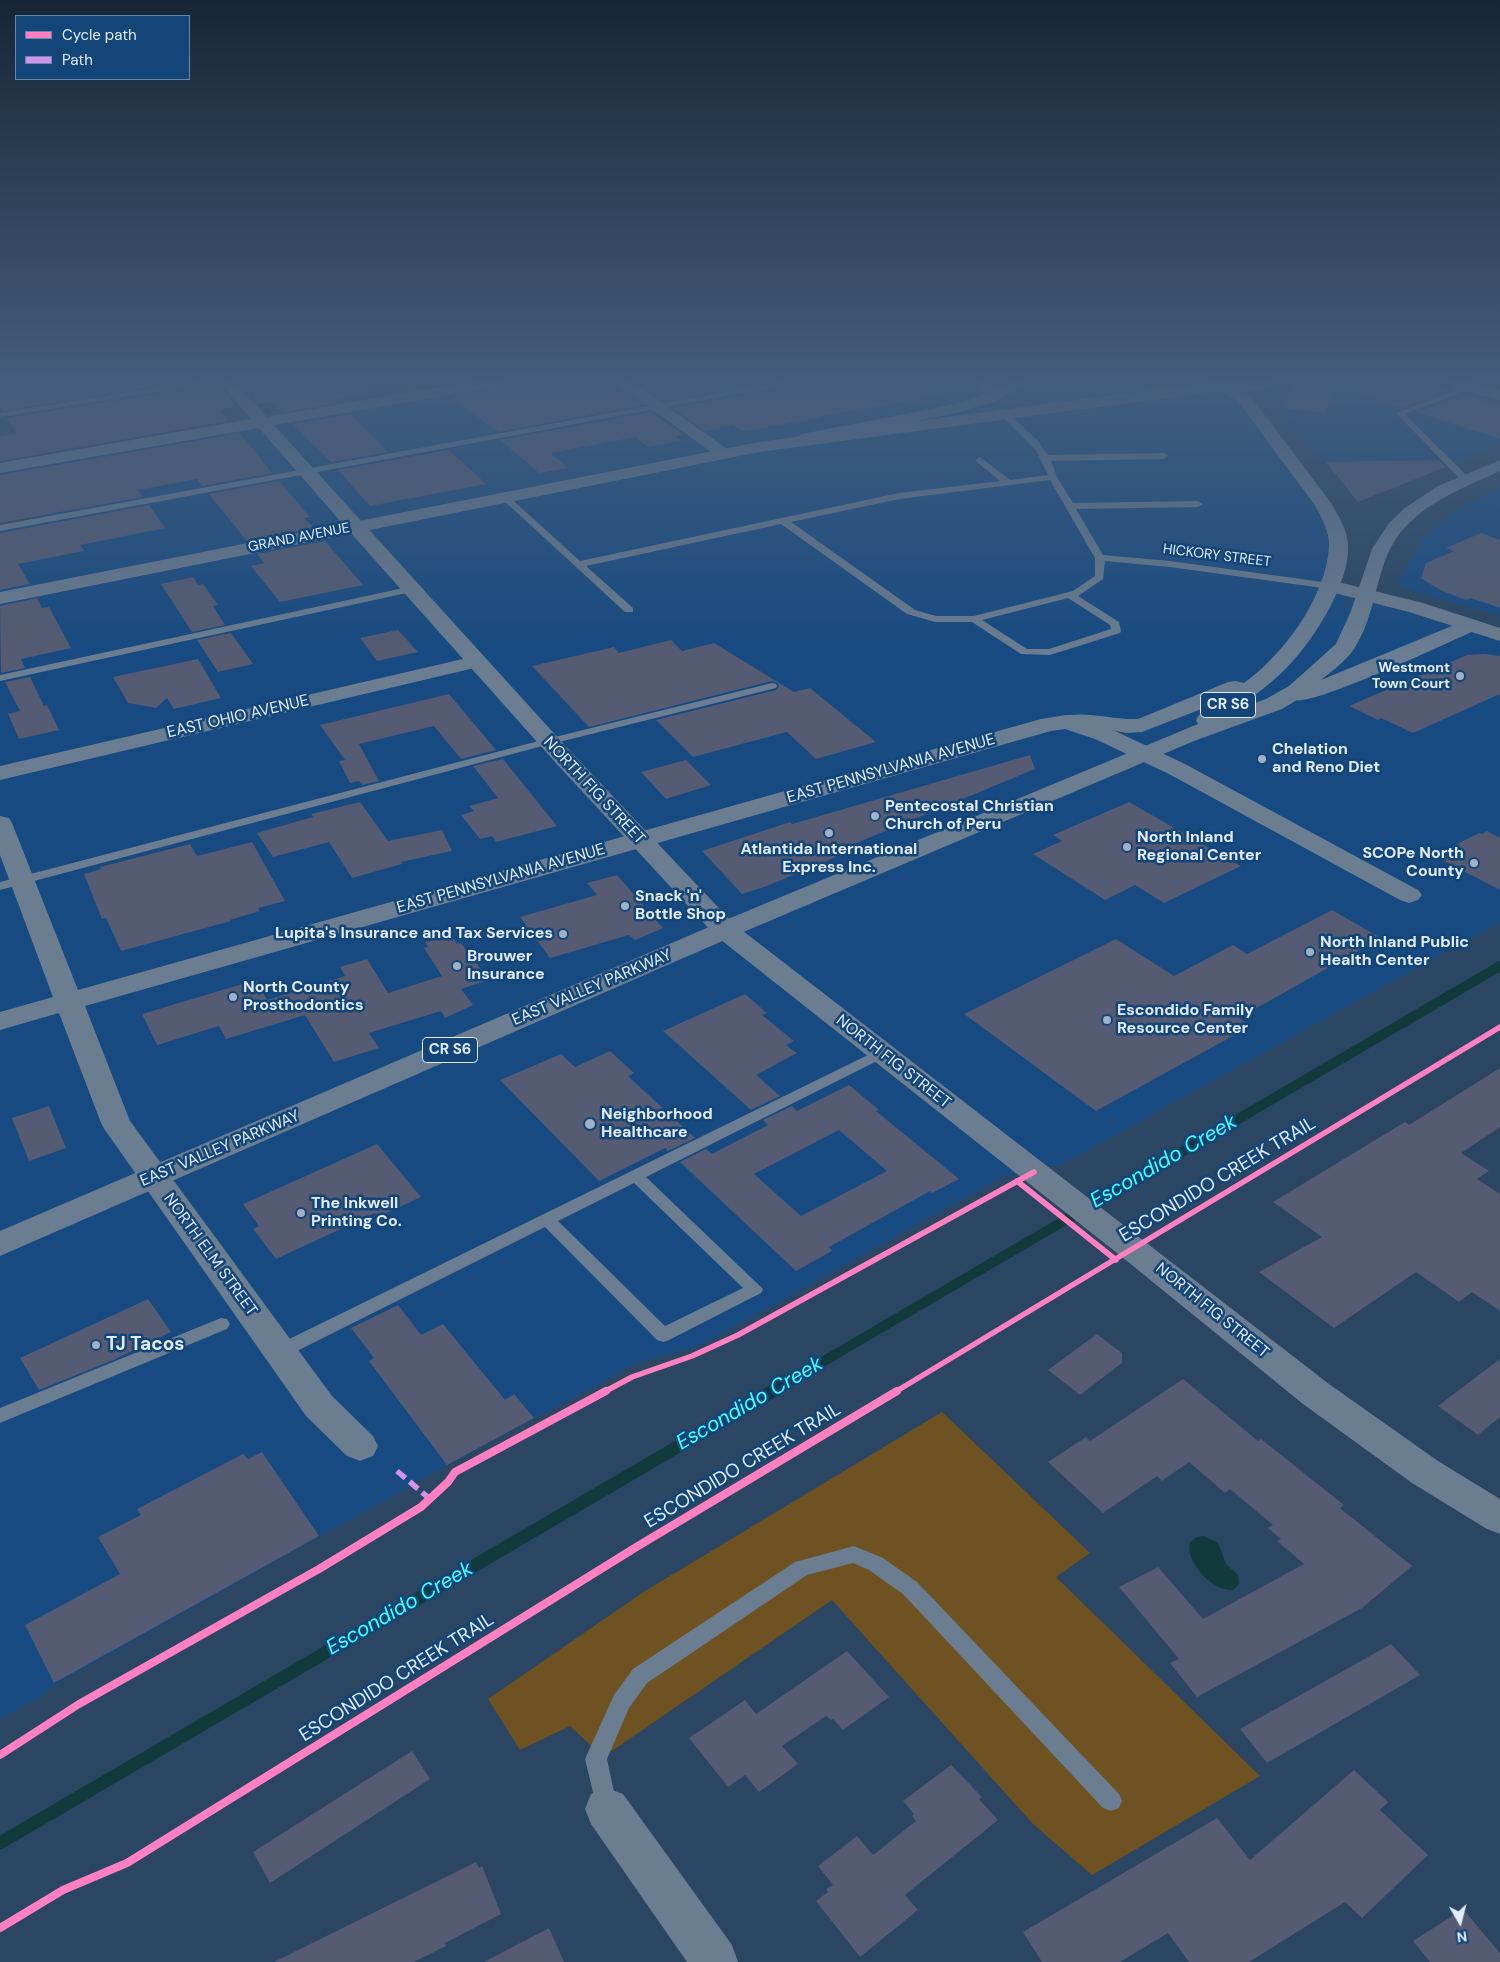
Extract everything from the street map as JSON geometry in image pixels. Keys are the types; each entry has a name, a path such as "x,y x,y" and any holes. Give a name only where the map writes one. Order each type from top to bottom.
{"main road":[{"name":"GRAND AVENUE","path":"0,598 626,473"},
{"name":"CR S6","path":"1299,473 1332,520 1339,545 1332,579"},
{"name":"EAST VALLEY PARKWAY","path":"0,1244 725,930 1186,736 1274,704 1297,692 1345,647 1368,594 1381,549 1396,527 1411,512 1444,490 1483,473"},
{"name":"EAST VALLEY PARKWAY","path":"1186,736 1256,685 1285,657 1301,637 1332,579"},
{"path":"1274,704 1342,680 1471,624"},
{"path":"1066,722 1099,721 1126,726 1142,725 1270,672"}],"street":[{"name":"NORTH FIG STREET","path":"307,473 413,589 548,742 725,930 1316,1394 1425,1472 1500,1518"},
{"path":"1332,579 1368,594 1471,624 1500,635"},
{"name":"EAST OHIO AVENUE","path":"0,773 476,662"},
{"name":"EAST PENNSYLVANIA AVENUE","path":"0,1020 1050,724 1066,722 1103,734 1177,769 1409,895"},
{"name":"NORTH ELM STREET","path":"0,823 11,883 70,1000 116,1123 319,1406 360,1446"},
{"path":"607,1809 714,1962"}],"lane":[{"path":"0,528 303,473"},
{"path":"996,473 1006,481"},
{"path":"782,520 911,612 935,619 974,619 1076,593 1100,577 1100,558 1052,473"},
{"path":"1459,473 1466,480"},
{"path":"580,564 899,496 1053,476"},
{"path":"504,497 629,610"},
{"path":"1070,506 1198,504"},
{"name":"HICKORY STREET","path":"1100,558 1332,579"},
{"path":"0,678 413,589"},
{"path":"974,619 1025,652 1050,652 1116,631 1115,624 1070,594"},
{"path":"11,883 548,742 772,686"},
{"path":"279,1352 882,1053"},
{"path":"546,1219 663,1335 755,1289 635,1175"},
{"path":"0,1416 221,1324"},
{"path":"607,1809 596,1759 621,1702 640,1676 802,1568 854,1554 876,1564 910,1588 1111,1801"}],"shaded area":[{"path":"6,473 1299,473 1322,503 1335,572 1348,591 1343,613 1356,592 1500,635 1500,922 1062,1164 1004,1176 701,1345 635,1364 448,1465 56,1684 41,1696 0,1719 0,528 34,522"},
{"path":"1333,473 1431,473 1358,502"},
{"path":"1500,487 1500,616 1402,588 1399,581 1400,577 1425,536 1466,504"},
{"path":"942,1412 1090,1553 1056,1577 1260,1776 1092,1875 1033,1824 832,1600 603,1757 570,1726 520,1750 488,1699 645,1591"},
{"path":"1204,1536 1218,1543 1226,1564 1238,1575 1239,1584 1233,1590 1217,1586 1209,1581 1191,1558 1190,1542 1197,1537"}],"building":[{"path":"14,473 272,473 202,486 197,479 138,490 143,497 0,523 0,475"},
{"path":"340,473 474,473 486,484 370,506"},
{"path":"1334,473 1432,473 1358,502"},
{"path":"279,481 310,517 304,518 314,528 247,541 209,494"},
{"path":"149,505 165,528 80,545 84,551 18,564 30,584 0,590 0,533"},
{"path":"1481,533 1500,540 1500,608 1471,598 1466,600 1440,590 1421,578 1426,563 1454,551 1446,548"},
{"path":"325,541 363,585 280,602 251,566 264,563 257,554"},
{"path":"193,577 198,585 203,584 218,605 213,606 225,625 192,632 161,584"},
{"path":"37,598 42,608 49,607 71,648 21,659 25,668 1,673 0,606"},
{"path":"398,630 418,652 377,661 360,638"},
{"path":"231,633 253,664 218,672 197,640"},
{"path":"671,640 682,651 714,643 794,692 810,688 876,742 816,759 787,732 693,757 656,720 776,690 779,687 778,683 772,681 589,727 532,666 614,647 619,653"},
{"name":"Westmont Town Court","path":"1485,654 1500,656 1500,694 1413,733 1381,718 1378,720 1349,706 1467,655"},
{"path":"198,659 221,698 174,709 167,698 156,708 128,703 113,677"},
{"path":"30,677 44,706 47,705 59,730 19,739 8,714 20,711 5,682"},
{"path":"449,694 496,750 461,759 434,726 359,744 379,781 362,785 359,781 350,783 339,761 345,760 320,725"},
{"path":"1030,755 1035,769 854,844 835,853 838,856 767,886 742,894 702,851 790,822 792,824"},
{"path":"503,759 557,826 496,842 492,836 480,839 461,815 474,811 469,806 498,798 473,766"},
{"path":"686,760 711,785 666,799 641,772"},
{"path":"360,802 388,841 442,830 452,851 401,862 402,864 352,878 329,842 273,857 257,833 313,817 311,814"},
{"name":"North Inland Regional Center","path":"1129,802 1241,866 1164,903 1135,885 1105,900 1033,854 1062,841 1053,835"},
{"name":"SCOPe North County","path":"1487,831 1500,838 1500,890 1438,858 1450,851 1447,849"},
{"path":"252,842 285,901 258,908 260,911 231,921 121,951 106,918 102,919 84,874 101,869 100,867 190,844 197,856"},
{"path":"617,875 663,928 635,940 629,935 550,958 520,917 597,895 587,883"},
{"name":"Escondido Family Resource Center","path":"1332,910 1381,938 1239,1018 1251,1026 1096,1111 964,1014 1116,939 1174,976 1233,945 1247,954"},
{"path":"451,935 457,944 461,943 489,980 461,989 473,1005 445,1018 441,1011 369,1033 379,1048 334,1062 305,1015 226,1039 219,1026 157,1045 142,1014 256,980 267,1000 345,976 340,967 367,959 388,993 442,976 424,948 428,947 425,942"},
{"path":"745,994 767,1013 762,1015 794,1041 786,1045 797,1053 756,1075 780,1096 751,1110 663,1031"},
{"name":"Neighborhood Healthcare","path":"610,1051 634,1073 628,1076 695,1138 668,1151 665,1148 599,1181 500,1080 561,1054 575,1067"},
{"path":"1500,1068 1500,1127 1461,1153 1489,1171 1477,1179 1500,1194 1500,1311 1472,1292 1459,1302 1416,1272 1334,1328 1259,1272 1322,1237 1273,1202 1405,1122 1409,1125"},
{"path":"849,1085 879,1110 876,1111 959,1179 932,1193 930,1191 829,1247 832,1251 796,1271 680,1162 706,1149 712,1154 768,1125 763,1120 792,1106 797,1111","holes":["839,1130 887,1171 801,1216 754,1174"]},
{"path":"49,1106 66,1148 29,1161 12,1118"},
{"path":"377,1144 421,1197 378,1217 375,1213 276,1259 253,1229 259,1226 243,1204"},
{"name":"TJ Tacos","path":"148,1299 171,1332 111,1361 39,1390 20,1358"},
{"path":"398,1305 421,1335 443,1324 505,1400 514,1394 534,1418 447,1465 369,1361 374,1358 351,1328"},
{"path":"1097,1334 1122,1353 1122,1363 1080,1395 1048,1370"},
{"path":"1500,1359 1500,1417 1478,1435 1438,1406"},
{"path":"1183,1379 1258,1441 1261,1439 1344,1505 1340,1508 1412,1566 1362,1608 1197,1697 1170,1663 1179,1659 1119,1587 1158,1567 1203,1619 1304,1564 1277,1541 1281,1539 1268,1528 1273,1525 1230,1489 1225,1493 1189,1462 1162,1481 1157,1476 1103,1513 1048,1462 1086,1437 1090,1441"},
{"path":"262,1452 319,1536 54,1683 25,1625 120,1574 98,1537 141,1515 137,1509 243,1454 248,1459"},
{"path":"1391,1644 1420,1675 1267,1763 1240,1729"},
{"path":"847,1651 889,1697 843,1730 833,1719 831,1720 826,1716 782,1746 798,1764 759,1792 745,1775 728,1787 689,1738 745,1700 756,1714"},
{"path":"412,1751 430,1779 270,1883 253,1852"},
{"path":"951,1765 982,1797 979,1799 998,1820 905,1895 918,1910 860,1957 816,1901 828,1892 826,1889 833,1885 818,1866 857,1836 873,1855 916,1821 912,1816 914,1814 903,1801"},
{"path":"1354,1770 1388,1802 1380,1810 1428,1855 1362,1918 1345,1902 1249,1962 1189,1962 1168,1933 1120,1962 1042,1962 1023,1932 1217,1818 1250,1860"},
{"path":"476,1862 479,1868 482,1866 501,1914 445,1943 446,1946 414,1962 274,1962"},
{"path":"1463,1909 1500,1953 1500,1962 1430,1962 1413,1941"},
{"path":"549,1928 564,1962 484,1962"}],"waterway":[{"name":"Escondido Creek","path":"771,1392 1500,966"},
{"name":"Escondido Creek","path":"0,1843 773,1391"}],"marked path":[{"path":"397,1471 430,1499"}],"cycle path":[{"name":"ESCONDIDO CREEK TRAIL","path":"0,1928 63,1890 127,1863 638,1546 1113,1262 1500,1027"},
{"path":"0,1755 79,1704 319,1569 421,1507 448,1482 455,1472 632,1377 692,1356 738,1335 1034,1172"},
{"path":"1017,1181 1116,1260"}],"place":[{"name":"Westmont Town Court","path":"1460,676"},
{"name":"Chelation and Reno Diet","path":"1262,759"},
{"name":"Pentecostal Christian Church of Peru","path":"875,816"},
{"name":"Atlantida International Express Inc.","path":"829,833"},
{"name":"North Inland Regional Center","path":"1127,847"},
{"name":"SCOPe North County","path":"1474,863"},
{"name":"Snack 'n' Bottle Shop","path":"625,906"},
{"name":"Lupita's Insurance and Tax Services","path":"563,934"},
{"name":"North Inland Public Health Center","path":"1310,952"},
{"name":"Brouwer Insurance","path":"457,966"},
{"name":"North County Prosthodontics","path":"233,997"},
{"name":"Escondido Family Resource Center","path":"1107,1020"},
{"name":"Neighborhood Healthcare","path":"590,1124"},
{"name":"The Inkwell Printing Co.","path":"301,1213"},
{"name":"TJ Tacos","path":"96,1345"}]}
